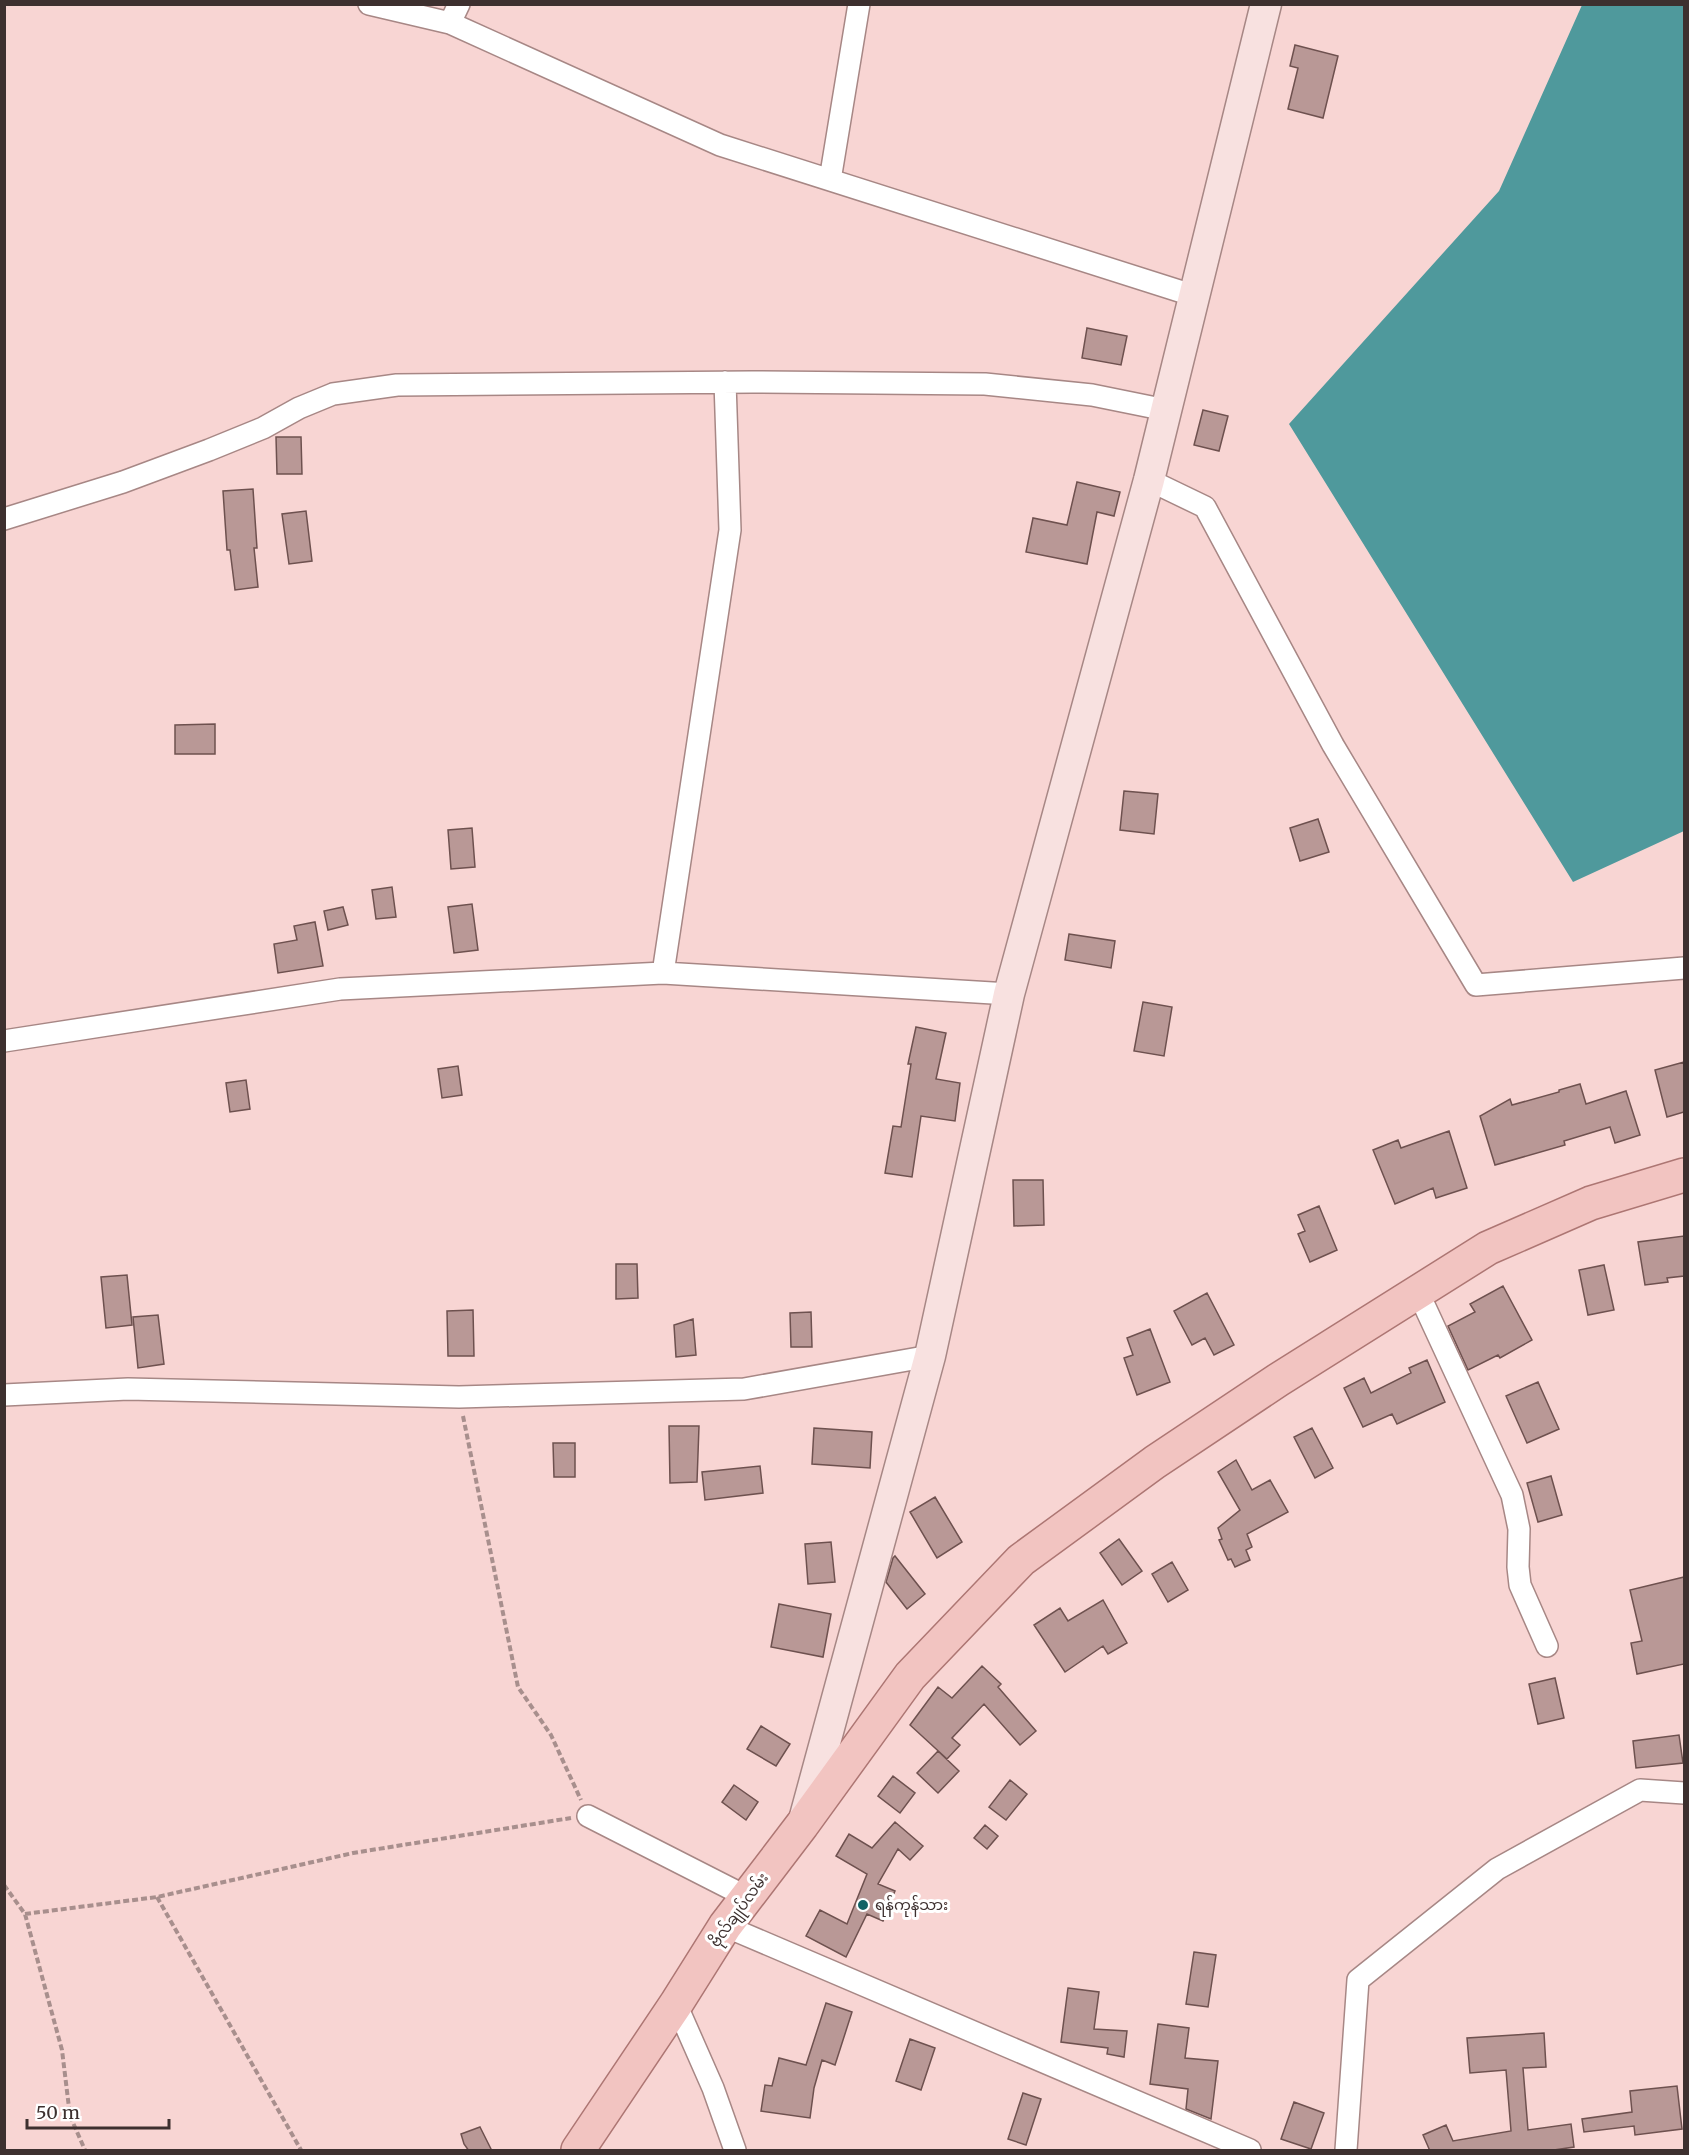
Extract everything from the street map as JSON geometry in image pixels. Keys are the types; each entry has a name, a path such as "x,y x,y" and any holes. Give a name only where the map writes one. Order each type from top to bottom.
{"main road":[{"name":"ဗိုလ်ချုပ်လမ်း","path":"578,2151 725,1926 802,1825 910,1676 1021,1560 1155,1462 1278,1380 1488,1248 1591,1203 1684,1174"}],"street":[{"path":"369,4 455,14 720,145 1194,296"},
{"path":"830,180 859,4"},
{"path":"802,1825 930,1356 1009,994 1149,480 1266,4"},
{"path":"4,519 123,482 209,450 263,428 299,408 333,394 397,385 725,382 985,384 1092,395 1166,410"},
{"path":"663,973 730,530 725,382"},
{"path":"1149,480 1205,507 1333,745 1476,985 1684,968"},
{"path":"4,1041 340,989 663,973 1009,994"},
{"path":"1418,1292 1512,1494 1519,1528 1520,1585 1547,1646"},
{"path":"4,1395 128,1389 459,1397 744,1389 930,1356"},
{"path":"1346,2151 1358,1980 1497,1869 1640,1790 1684,1793"},
{"path":"588,1816 747,1897"},
{"path":"725,1926 1250,2151"},
{"path":"676,2004 713,2088 735,2151"}],"path":[{"path":"25,1914 157,1898 353,1853 588,1816 551,1735 518,1687 459,1397"},
{"path":"4,1885 25,1914 62,2050 70,2116 85,2151"},
{"path":"157,1898 301,2151"}],"water":[{"path":"1582,5 1684,5 1684,831 1573,882 1289,424 1499,191"}],"building":[{"path":"1295,45 1338,56 1323,118 1288,109 1298,68 1290,66"},
{"path":"1087,328 1127,336 1121,365 1082,358"},
{"path":"1203,410 1228,416 1219,451 1194,445"},
{"path":"276,437 301,437 302,474 277,474"},
{"path":"1077,482 1120,492 1114,516 1097,512 1087,564 1026,552 1033,518 1067,525"},
{"path":"253,489 257,548 254,548 258,587 235,590 230,550 227,550 223,491"},
{"path":"306,511 312,561 289,564 282,514"},
{"path":"215,724 215,754 175,754 175,725"},
{"path":"1124,791 1158,794 1154,834 1120,830"},
{"path":"1318,819 1329,852 1300,861 1290,828"},
{"path":"472,828 475,867 451,869 448,830"},
{"path":"392,887 396,917 376,919 372,890"},
{"path":"472,904 478,950 454,953 448,907"},
{"path":"343,907 348,925 328,930 324,911"},
{"path":"315,922 323,966 278,973 274,944 297,940 294,926"},
{"path":"1069,934 1115,941 1111,968 1065,960"},
{"path":"1143,1002 1172,1007 1164,1056 1134,1051"},
{"path":"916,1027 946,1033 936,1079 960,1083 955,1121 921,1116 912,1177 885,1173 893,1126 901,1127 911,1064 908,1064"},
{"path":"1684,1062 1684,1112 1667,1117 1655,1070"},
{"path":"458,1066 462,1095 442,1098 438,1069"},
{"path":"246,1080 250,1109 230,1112 226,1083"},
{"path":"1580,1084 1586,1104 1626,1091 1640,1135 1615,1143 1610,1127 1564,1141 1565,1145 1495,1165 1480,1116 1510,1099 1512,1105"},
{"path":"1449,1131 1467,1188 1436,1198 1433,1188 1395,1204 1373,1150 1398,1140 1401,1148"},
{"path":"1013,1180 1043,1180 1044,1225 1014,1226"},
{"path":"1319,1206 1337,1250 1310,1262 1298,1234 1305,1231 1298,1215"},
{"path":"1684,1236 1684,1276 1667,1278 1668,1282 1645,1285 1638,1242"},
{"path":"616,1264 637,1264 638,1298 616,1299"},
{"path":"1604,1265 1614,1310 1588,1315 1579,1270"},
{"path":"127,1275 132,1325 106,1328 101,1277"},
{"path":"1503,1286 1532,1340 1500,1358 1498,1355 1468,1370 1448,1326 1475,1312 1470,1304"},
{"path":"1207,1293 1234,1345 1214,1355 1205,1338 1192,1345 1174,1311"},
{"path":"473,1310 474,1356 448,1356 447,1311"},
{"path":"811,1312 812,1347 791,1347 790,1313"},
{"path":"158,1315 164,1364 138,1368 133,1317"},
{"path":"693,1319 696,1355 676,1357 674,1325"},
{"path":"1150,1329 1170,1382 1137,1395 1124,1358 1133,1355 1127,1338"},
{"path":"1427,1360 1445,1402 1397,1424 1392,1414 1363,1427 1344,1388 1364,1378 1371,1393 1411,1373 1409,1368"},
{"path":"1538,1382 1559,1429 1527,1443 1506,1396"},
{"path":"669,1426 699,1426 697,1482 670,1483"},
{"path":"814,1428 872,1432 870,1468 812,1464"},
{"path":"1312,1428 1333,1468 1315,1478 1294,1437"},
{"path":"553,1443 575,1443 575,1477 554,1477"},
{"path":"1236,1460 1252,1490 1270,1480 1288,1512 1247,1534 1252,1547 1246,1550 1250,1560 1235,1567 1231,1559 1228,1560 1219,1540 1222,1539 1218,1528 1240,1510 1218,1472"},
{"path":"760,1466 763,1493 705,1500 702,1472"},
{"path":"1551,1476 1562,1515 1538,1522 1527,1483"},
{"path":"935,1497 962,1542 937,1558 910,1512"},
{"path":"1119,1539 1142,1571 1122,1585 1100,1553"},
{"path":"831,1542 835,1582 808,1584 805,1544"},
{"path":"895,1556 925,1594 907,1609 886,1582"},
{"path":"1172,1562 1188,1590 1168,1602 1152,1574"},
{"path":"1684,1577 1684,1664 1637,1674 1631,1643 1642,1641 1630,1590"},
{"path":"1103,1600 1127,1643 1108,1654 1103,1646 1065,1672 1034,1625 1060,1608 1068,1621"},
{"path":"779,1604 831,1614 823,1657 771,1647"},
{"path":"982,1666 1001,1684 998,1687 1036,1731 1020,1745 984,1704 952,1738 960,1745 947,1759 910,1725 938,1687 952,1698"},
{"path":"1555,1678 1564,1718 1538,1724 1529,1684"},
{"path":"761,1726 790,1744 776,1766 747,1749"},
{"path":"1679,1735 1683,1763 1636,1768 1633,1741"},
{"path":"938,1751 959,1771 938,1793 917,1773"},
{"path":"893,1776 915,1793 900,1813 878,1796"},
{"path":"1010,1780 1027,1794 1006,1820 989,1807"},
{"path":"734,1785 758,1802 746,1820 722,1802"},
{"path":"895,1822 923,1846 910,1860 898,1849 878,1884 895,1891 883,1921 867,1914 846,1957 806,1936 820,1910 847,1924 867,1874 836,1856 849,1834 872,1848"},
{"path":"985,1825 998,1836 987,1849 974,1838"},
{"path":"1194,1952 1216,1955 1208,2007 1186,2004"},
{"path":"1068,1988 1099,1992 1094,2029 1127,2031 1124,2057 1107,2054 1108,2048 1061,2042"},
{"path":"826,2003 852,2012 835,2065 822,2060 814,2088 810,2118 761,2111 765,2085 772,2086 779,2058 806,2065"},
{"path":"1158,2024 1189,2028 1185,2058 1218,2061 1211,2119 1186,2109 1188,2089 1150,2084"},
{"path":"1544,2033 1546,2067 1523,2068 1528,2130 1571,2124 1574,2147 1547,2151 1430,2151 1423,2135 1446,2125 1453,2141 1511,2131 1506,2070 1470,2073 1467,2038"},
{"path":"910,2039 935,2048 921,2090 896,2081"},
{"path":"1677,2086 1682,2129 1635,2135 1634,2126 1584,2132 1582,2119 1632,2112 1630,2091"},
{"path":"1023,2093 1041,2099 1026,2145 1008,2139"},
{"path":"1294,2102 1324,2113 1311,2149 1281,2139"},
{"path":"480,2127 492,2151 469,2151 464,2144 461,2134"}],"place":[{"name":"ရန်ကုန်သား","path":"863,1905"}]}
